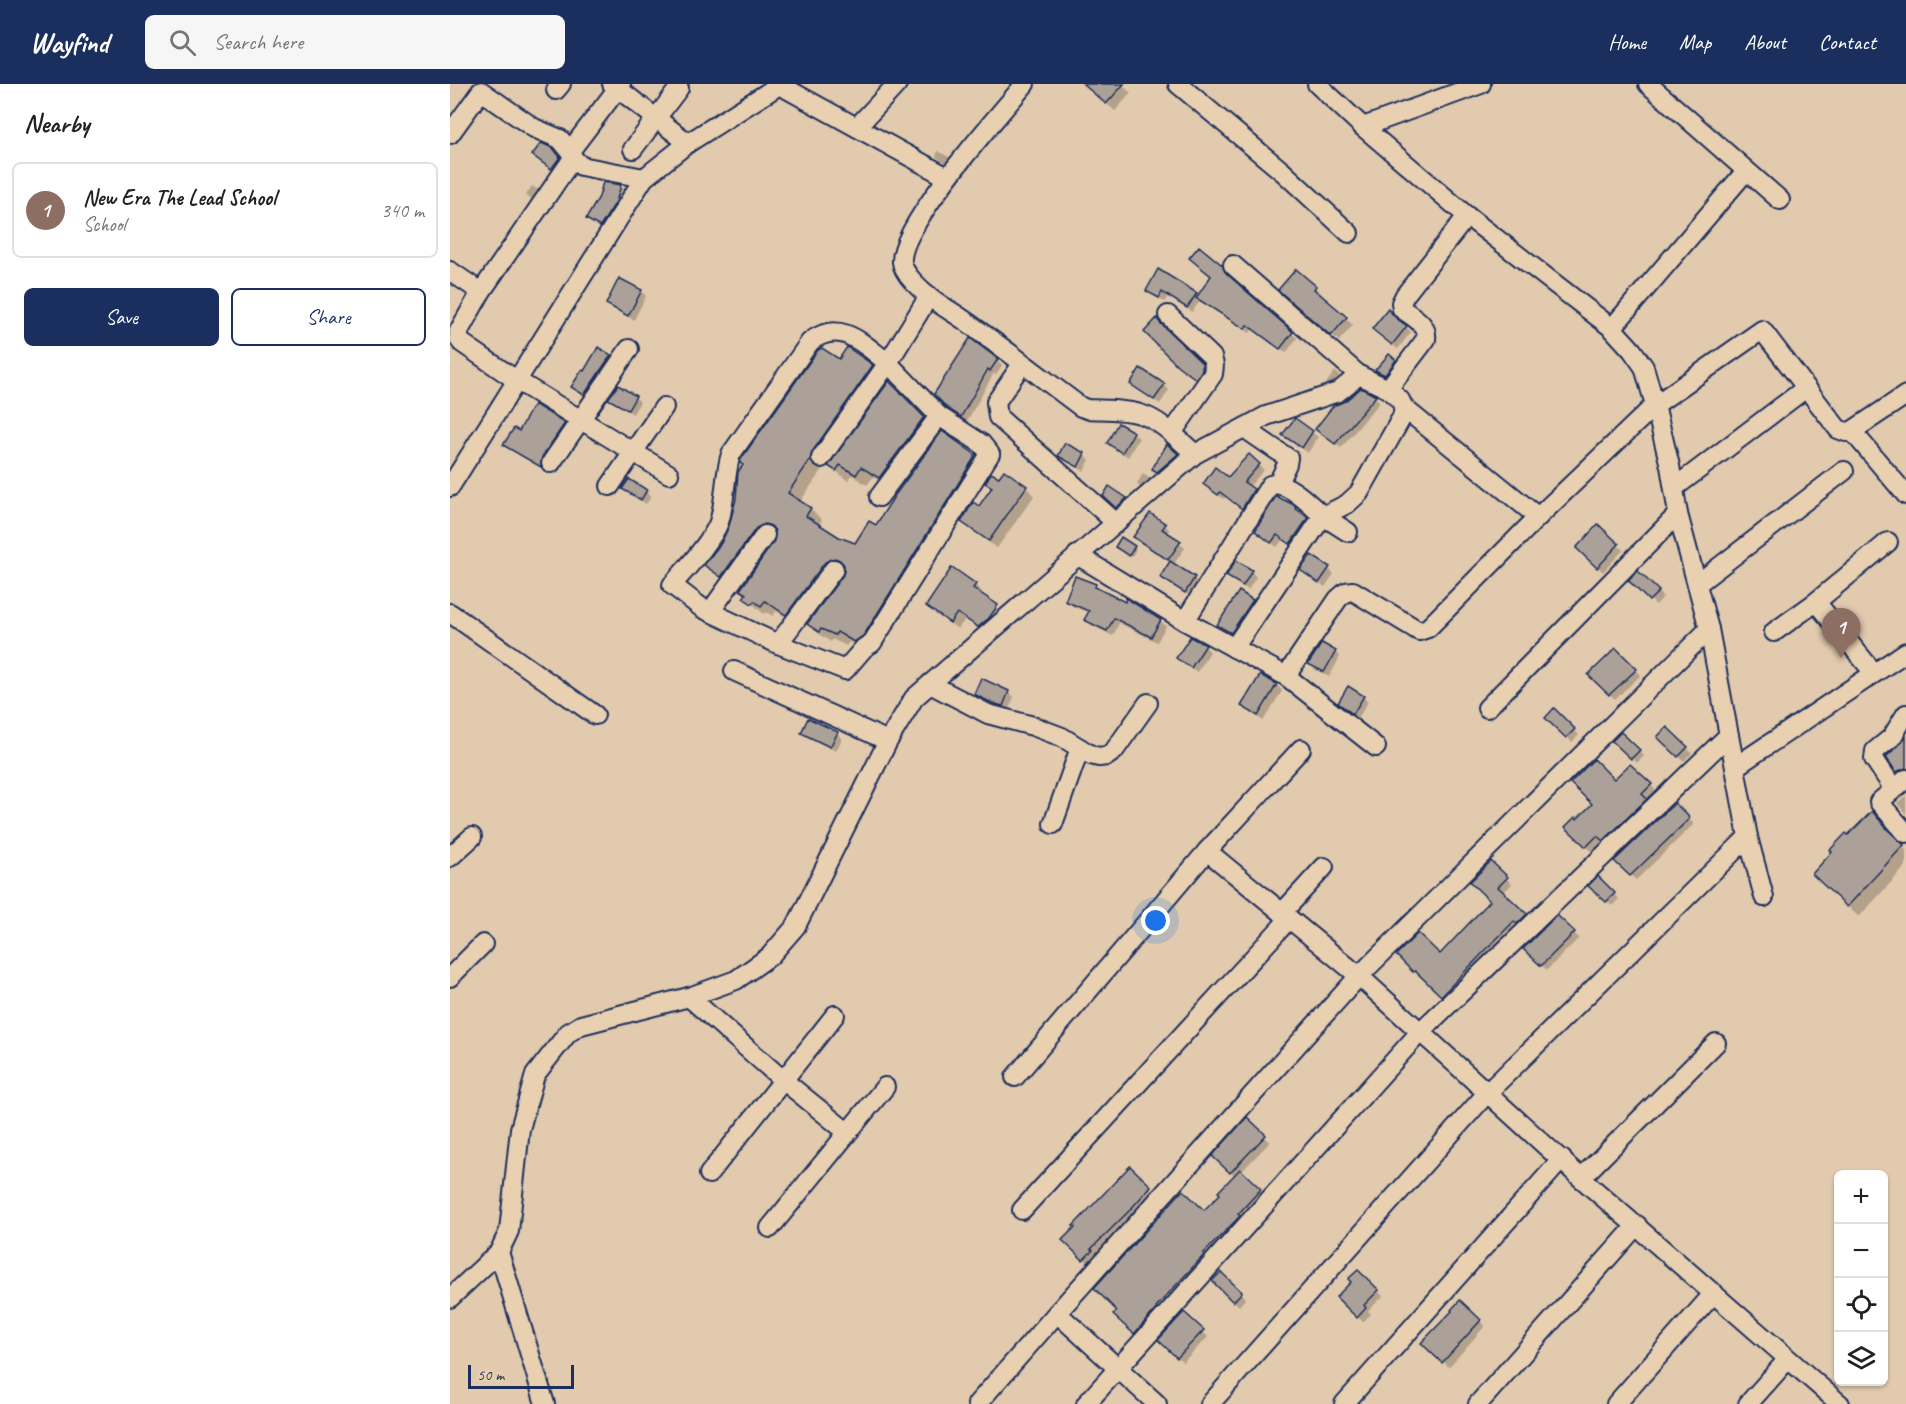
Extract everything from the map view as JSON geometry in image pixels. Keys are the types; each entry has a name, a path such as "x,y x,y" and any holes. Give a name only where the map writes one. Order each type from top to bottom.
{"street":[{"path":"450,487 644,178 688,143 779,84 947,177"},
{"path":"857,127 897,84"},
{"path":"1025,84 947,177 907,238 902,263 905,271 929,296 1081,407 1142,414 1172,433 1195,454"},
{"path":"1178,84 1282,172 1349,233"},
{"path":"1317,84 1363,127 1467,216 1612,328 1644,367 1655,405 1678,514 1709,629 1748,837 1764,897"},
{"path":"1363,127 1481,84"},
{"path":"1648,84 1780,200"},
{"path":"669,474 516,380 462,343 459,339 459,331 481,292 617,85 688,143"},
{"path":"450,134 477,88 534,128 560,140 578,164 644,178"},
{"path":"633,149 679,88"},
{"path":"1612,328 1746,171"},
{"path":"1388,389 1426,339 1427,333 1424,326 1402,309 1401,303 1467,216"},
{"path":"1233,265 1359,375 1388,389 1400,400 1404,408 1538,517"},
{"path":"450,271 481,292"},
{"path":"821,459 888,363 929,296"},
{"path":"1168,315 1212,357 1214,365 1213,374 1172,433"},
{"path":"1286,676 1338,599 1346,592 1353,591 1419,631 1428,628 1538,517 1655,405 1762,330 1838,429 1846,432 1852,431 1906,395"},
{"path":"837,332 853,337 888,363 939,416 982,444 990,456 872,643 864,648 844,670 778,644 710,612 672,585 695,559 718,524 730,454 806,347 822,334 837,332"},
{"path":"551,463 629,349"},
{"path":"1023,364 996,402 998,417 1115,522"},
{"path":"450,1298 499,1252 509,1231 520,1129 535,1075 568,1033 580,1024 689,997 736,980 770,956 796,926 888,741 914,698 1195,454 1266,416 1338,392 1359,375"},
{"path":"1674,488 1806,388"},
{"path":"610,486 664,407"},
{"path":"1234,648 1323,516 1347,504 1359,493 1402,417 1404,408"},
{"path":"879,497 939,416"},
{"path":"1245,428 1288,458 1278,483"},
{"path":"1852,431 1906,495"},
{"path":"1697,584 1844,471"},
{"path":"1185,621 1270,485 1278,483 1286,486 1323,516 1348,532"},
{"path":"1486,708 1678,514"},
{"path":"710,612 765,535"},
{"path":"1774,632 1816,602 1888,542"},
{"path":"1077,555 1185,621 1286,676 1376,747"},
{"path":"778,644 834,569"},
{"path":"1816,602 1874,673"},
{"path":"450,613 595,715"},
{"path":"977,1404 1359,976 1709,629"},
{"path":"1735,767 1906,652"},
{"path":"734,671 888,741"},
{"path":"930,684 988,714 1033,726 1062,737 1099,758 1114,751 1148,703"},
{"path":"1906,714 1892,737 1875,751 1874,759 1900,784 1878,802 1906,833"},
{"path":"1086,1404 1420,1032 1729,735"},
{"path":"1053,824 1080,748"},
{"path":"1015,1077 1207,851 1301,749"},
{"path":"450,857 472,837"},
{"path":"1210,1404 1488,1092 1748,837"},
{"path":"1207,851 1359,976 1581,1178 1840,1404"},
{"path":"1022,1210 1286,916 1324,867"},
{"path":"450,977 483,944"},
{"path":"689,997 783,1080 847,1132"},
{"path":"709,1174 835,1015"},
{"path":"1581,1178 1716,1043"},
{"path":"770,1228 885,1087"},
{"path":"1344,1404 1562,1159"},
{"path":"1478,1404 1637,1226"},
{"path":"499,1252 545,1404"},
{"path":"1616,1404 1714,1293"},
{"path":"1057,1313 1157,1404"},
{"path":"1748,1404 1788,1359"}],"building":[{"path":"1083,84 1124,84 1106,104"},
{"path":"541,143 553,148 560,157 551,169 532,155"},
{"path":"603,182 621,185 616,202 600,227 586,219 599,197"},
{"path":"1199,246 1293,332 1280,349 1247,325 1245,329 1196,298 1211,276 1189,258"},
{"path":"1158,269 1197,293 1187,308 1162,292 1159,298 1146,291"},
{"path":"1296,269 1316,286 1314,289 1347,317 1331,336 1278,290"},
{"path":"619,278 642,290 628,316 606,304"},
{"path":"1388,309 1407,326 1392,345 1372,329"},
{"path":"1157,318 1202,363 1202,370 1196,379 1178,366 1144,332"},
{"path":"970,338 998,359 990,371 988,369 961,417 946,407 934,394"},
{"path":"598,347 611,355 584,395 571,387 582,370 584,371"},
{"path":"847,347 873,365 812,452 810,460 788,493 811,508 806,516 839,537 855,543 869,521 876,525 942,431 976,455 864,635 854,642 837,632 835,635 821,629 819,632 807,624 843,575 844,565 840,560 835,558 825,562 786,615 765,601 761,606 754,601 752,604 743,598 746,594 740,590 774,541 775,531 771,526 765,524 756,528 721,577 704,565 721,543 729,526 736,499 738,472 743,465 740,463 741,459 818,350 822,348 839,359"},
{"path":"1389,354 1396,360 1385,375 1375,370"},
{"path":"1140,368 1165,384 1154,400 1130,384"},
{"path":"889,381 924,417 879,478 861,467 856,475 840,465 836,471 828,466"},
{"path":"618,385 636,396 628,410 608,399"},
{"path":"1361,388 1376,396 1335,444 1315,429 1333,406 1345,401"},
{"path":"534,404 565,423 542,457 541,467 503,445 514,428 519,431"},
{"path":"1295,418 1313,431 1302,448 1282,435"},
{"path":"1118,423 1134,432 1122,453 1107,443"},
{"path":"1065,443 1085,453 1078,467 1058,456"},
{"path":"1167,444 1178,454 1157,472 1152,469"},
{"path":"1249,454 1260,464 1244,482 1254,489 1242,509 1220,492 1218,495 1203,484 1215,467 1228,477"},
{"path":"1004,470 1027,486 989,541 961,522 973,502 979,506 992,487 985,483 991,473 999,477"},
{"path":"629,479 647,490 641,500 622,489"},
{"path":"1109,486 1127,498 1116,508 1103,496"},
{"path":"1276,496 1292,504 1308,518 1290,544 1277,535 1271,543 1255,531"},
{"path":"1150,513 1166,524 1162,529 1181,541 1168,560 1133,537"},
{"path":"1598,524 1619,544 1597,568 1576,548"},
{"path":"1121,537 1135,546 1129,556 1115,547"},
{"path":"1311,555 1330,567 1319,583 1300,570"},
{"path":"1236,560 1252,570 1243,586 1226,576"},
{"path":"1170,561 1195,577 1185,593 1160,577"},
{"path":"952,567 976,584 973,588 998,605 989,618 978,627 957,613 950,623 926,606"},
{"path":"1638,571 1659,591 1649,601 1628,580"},
{"path":"1075,576 1096,584 1095,587 1125,602 1126,598 1161,620 1151,637 1114,618 1107,631 1084,620 1089,611 1065,601"},
{"path":"1239,591 1253,600 1231,633 1217,625"},
{"path":"1190,637 1206,645 1191,668 1176,658"},
{"path":"1322,643 1336,651 1324,672 1308,664"},
{"path":"1616,648 1637,669 1609,695 1588,675"},
{"path":"1260,675 1277,684 1258,716 1241,706"},
{"path":"981,678 1009,691 1003,706 974,694"},
{"path":"1348,686 1364,696 1353,714 1338,703"},
{"path":"1554,708 1575,729 1566,738 1545,718"},
{"path":"808,718 838,732 830,747 801,733"},
{"path":"1667,727 1688,747 1678,757 1657,737"},
{"path":"1621,732 1640,750 1631,759 1612,741"},
{"path":"1906,736 1906,768 1896,772 1886,757"},
{"path":"1594,759 1614,779 1630,764 1652,784 1642,794 1647,799 1603,841 1597,836 1586,847 1565,827 1592,804 1570,783"},
{"path":"1675,803 1690,818 1630,876 1614,861"},
{"path":"1872,811 1904,845 1847,907 1812,874 1846,833 1848,835"},
{"path":"1491,861 1508,877 1498,887 1527,914 1517,924 1514,921 1441,996 1396,955 1418,933 1440,954 1490,901 1470,882"},
{"path":"1598,876 1615,893 1606,902 1588,886"},
{"path":"1557,915 1575,932 1541,966 1523,949"},
{"path":"1247,1117 1266,1135 1230,1173 1212,1156"},
{"path":"1130,1166 1151,1186 1083,1260 1062,1240"},
{"path":"1240,1169 1261,1189 1238,1214 1240,1216 1203,1254 1134,1334 1113,1315 1117,1311 1094,1288 1183,1190 1204,1210"},
{"path":"1358,1270 1379,1290 1364,1305 1366,1308 1357,1318 1336,1297 1351,1282 1348,1279"},
{"path":"1221,1272 1242,1292 1233,1302 1212,1281"},
{"path":"1460,1300 1481,1320 1442,1363 1421,1343"},
{"path":"1184,1312 1204,1330 1177,1358 1158,1340"}],"place":[{"name":"New Era The Lead School","path":"1841,658"}]}
